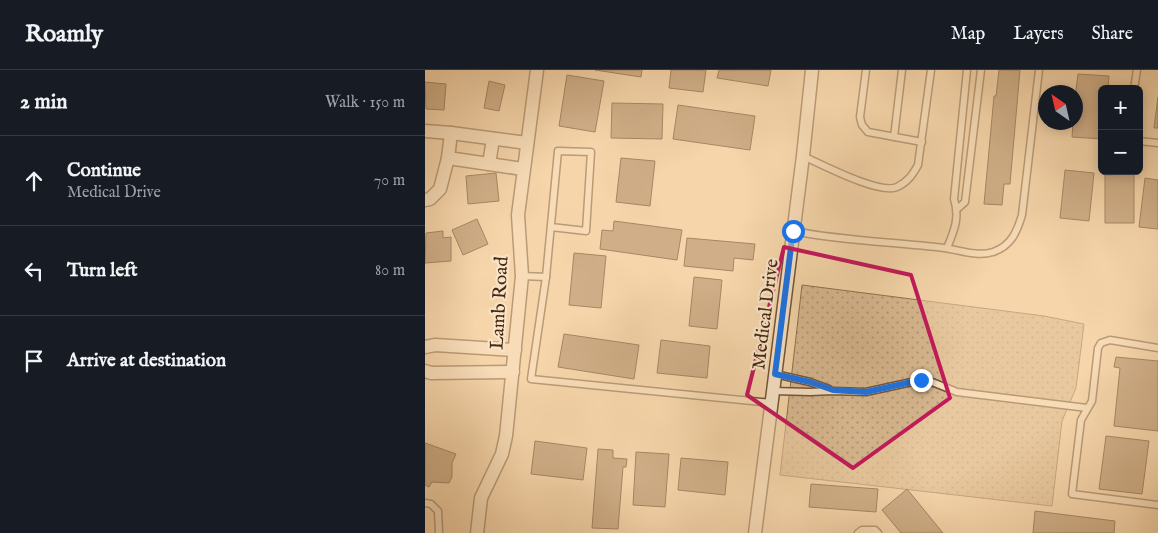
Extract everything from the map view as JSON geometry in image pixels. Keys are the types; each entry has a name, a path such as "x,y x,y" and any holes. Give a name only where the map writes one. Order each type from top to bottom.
{"street":[{"name":"Lamb Road","path":"477,533 481,498 502,454 506,436 523,276 518,215 537,70"},
{"name":"Medical Drive","path":"755,533 803,156 812,70"},
{"path":"425,131 527,143"},
{"path":"425,200 430,199 440,189 448,158 451,133"},
{"path":"489,164 493,138"},
{"path":"448,158 523,169"},
{"path":"425,347 435,345 515,350"},
{"path":"425,370 431,373 513,372"}],"lane":[{"path":"866,70 860,117 862,125 867,132 922,142"},
{"path":"893,137 902,70"},
{"path":"803,156 877,187 896,188 911,178 919,165 931,70"},
{"path":"947,248 955,228 957,209 954,199 967,70"},
{"path":"957,209 965,202 981,70"},
{"path":"793,231 816,236 947,248 973,254 991,253 1004,247 1017,232 1022,215 1039,70"},
{"path":"1135,85 1137,70"},
{"path":"1143,141 1158,143"},
{"path":"551,227 586,231 591,152 558,151 546,277 531,379 772,397 833,390 866,392 921,380 957,392 1087,408"},
{"path":"523,276 546,277"},
{"path":"1158,348 1110,340 1101,344 1098,348 1092,401 1081,420 1072,494 1158,506"},
{"path":"775,374 810,382 833,390"},
{"path":"425,503 431,504 438,511 439,533"},
{"path":"859,533 862,530 875,530 878,533"}],"highlighted area":[{"path":"784,247 911,275 950,398 853,468 747,395"}],"shaded area":[{"path":"802,285 1044,316 1084,324 1076,388 1062,421 1052,506 780,475"}],"building":[{"path":"595,70 642,70 641,77"},
{"path":"671,70 706,70 703,92 669,88"},
{"path":"719,70 771,70 768,86 717,78"},
{"path":"999,70 1020,70 1010,184 1004,184 1002,205 984,204 994,96 996,96"},
{"path":"1078,74 1109,76 1108,85 1098,85 1098,139 1072,137 1072,130 1083,130 1083,85 1077,85"},
{"path":"567,75 604,81 595,132 559,126"},
{"path":"489,81 505,85 499,111 484,108"},
{"path":"425,82 446,84 444,110 426,109"},
{"path":"1158,97 1158,128 1154,128"},
{"path":"612,103 663,104 662,139 611,138"},
{"path":"678,105 755,116 750,150 673,139"},
{"path":"621,158 655,161 650,206 616,202"},
{"path":"1065,170 1094,173 1089,221 1060,218"},
{"path":"496,173 499,201 468,204 466,176"},
{"path":"1105,175 1134,175 1134,223 1105,223"},
{"path":"1145,178 1158,180 1158,229 1139,227"},
{"path":"477,219 488,244 463,255 452,230"},
{"path":"614,221 682,230 677,260 600,249 602,230 613,231"},
{"path":"443,231 443,238 451,237 451,261 425,263 426,233"},
{"path":"687,238 755,244 753,260 734,258 733,271 684,266"},
{"path":"574,253 606,256 601,308 569,305"},
{"path":"694,277 722,280 717,329 689,326"},
{"path":"564,334 639,345 634,379 558,367"},
{"path":"661,340 710,346 707,378 657,373"},
{"path":"1116,357 1158,361 1158,431 1114,426 1120,368 1114,367"},
{"path":"1106,436 1149,441 1142,494 1099,489"},
{"path":"535,441 587,448 583,480 531,474"},
{"path":"425,443 456,454 452,463 452,477 449,483 432,482 429,487 425,485"},
{"path":"598,449 613,450 613,458 627,459 626,467 623,467 618,529 592,528"},
{"path":"636,452 669,454 665,507 633,505"},
{"path":"681,458 728,462 725,495 678,490"},
{"path":"811,484 878,489 876,512 809,507"},
{"path":"907,489 943,533 901,533 882,510"},
{"path":"1035,511 1115,521 1114,533 1033,533"}],"route":[{"path":"793,231 775,374 810,382 833,390 866,392 921,380"}]}
